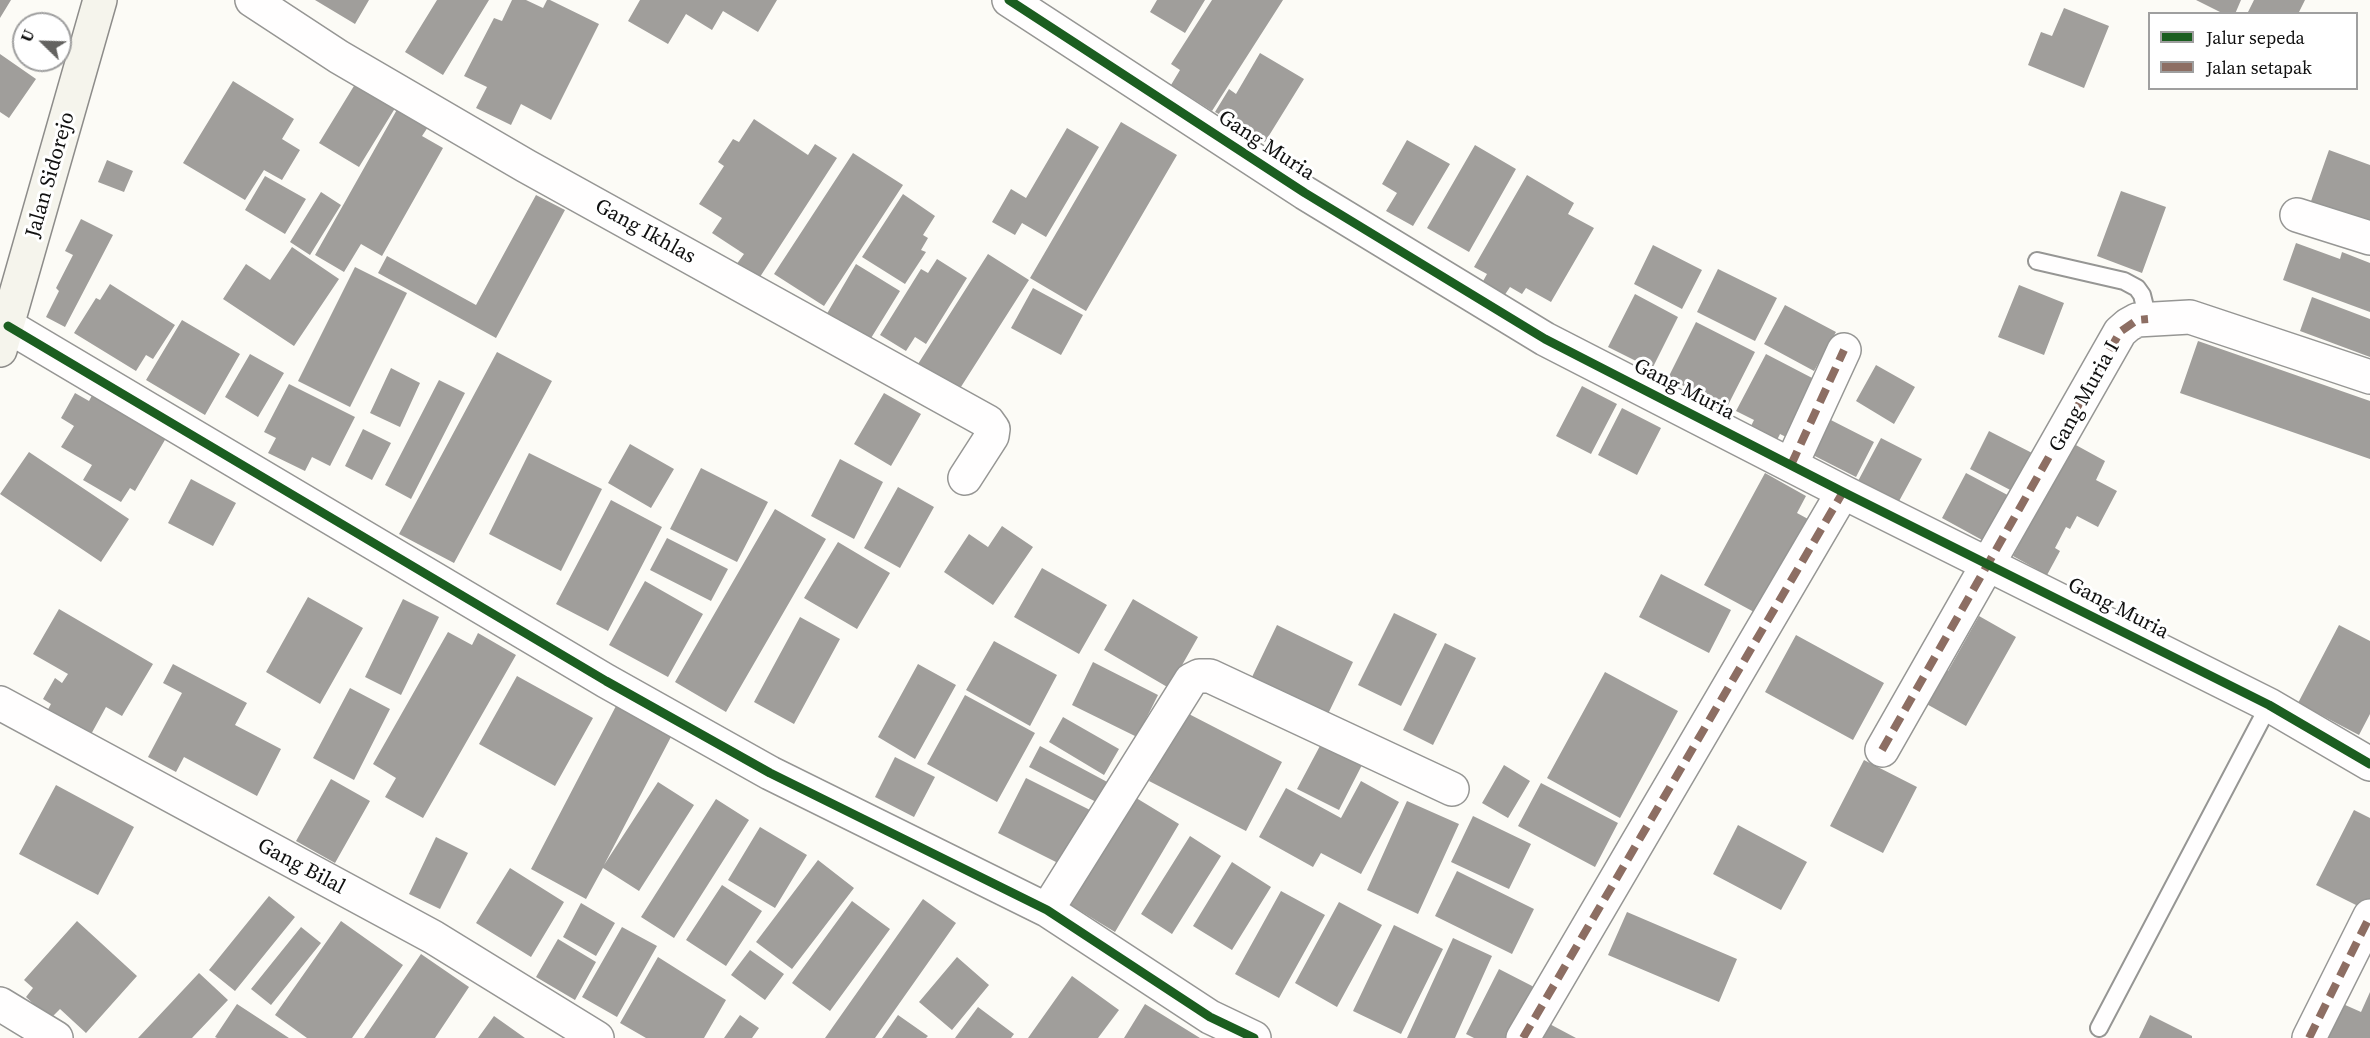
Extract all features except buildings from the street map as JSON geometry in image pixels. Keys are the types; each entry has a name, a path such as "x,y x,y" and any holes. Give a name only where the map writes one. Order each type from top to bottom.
{"street":[{"name":"Jalan Sidorejo","path":"4,338 100,0"},
{"name":"Gang Ikhlas","path":"252,0 339,57 526,166 988,422 993,429 992,436 965,478"},
{"name":"Gang Muria","path":"1009,0 1315,199 1545,339 1843,492 2269,705 2370,764"},
{"path":"2297,215 2370,238"},
{"name":"Gang Muria I","path":"1882,750 2120,332 2137,320 2190,317 2370,377"},
{"path":"4,338 760,768 1047,910 1210,1017 1254,1038"},
{"path":"1791,465 1844,350"},
{"path":"1523,1038 1843,492"},
{"path":"1047,910 1191,680 1199,676 1210,676 1452,789"},
{"name":"Gang Bilal","path":"0,704 433,937 597,1038"},
{"path":"2309,1038 2370,916"},
{"path":"0,1004 56,1038"}],"lane":[{"path":"2037,261 2124,281 2137,288 2142,295 2148,319"},
{"path":"2099,1028 2269,705"}],"marked path":[{"path":"1882,750 2120,332 2137,320 2148,319"},
{"path":"1791,465 1844,350"},
{"path":"1523,1038 1843,492"},
{"path":"2309,1038 2370,916"}],"cycle path":[{"path":"1009,0 1305,193 1545,339 1843,492 2269,705 2370,764"},
{"path":"8,326 606,681 770,773 1047,910 1210,1017 1254,1038"}]}
